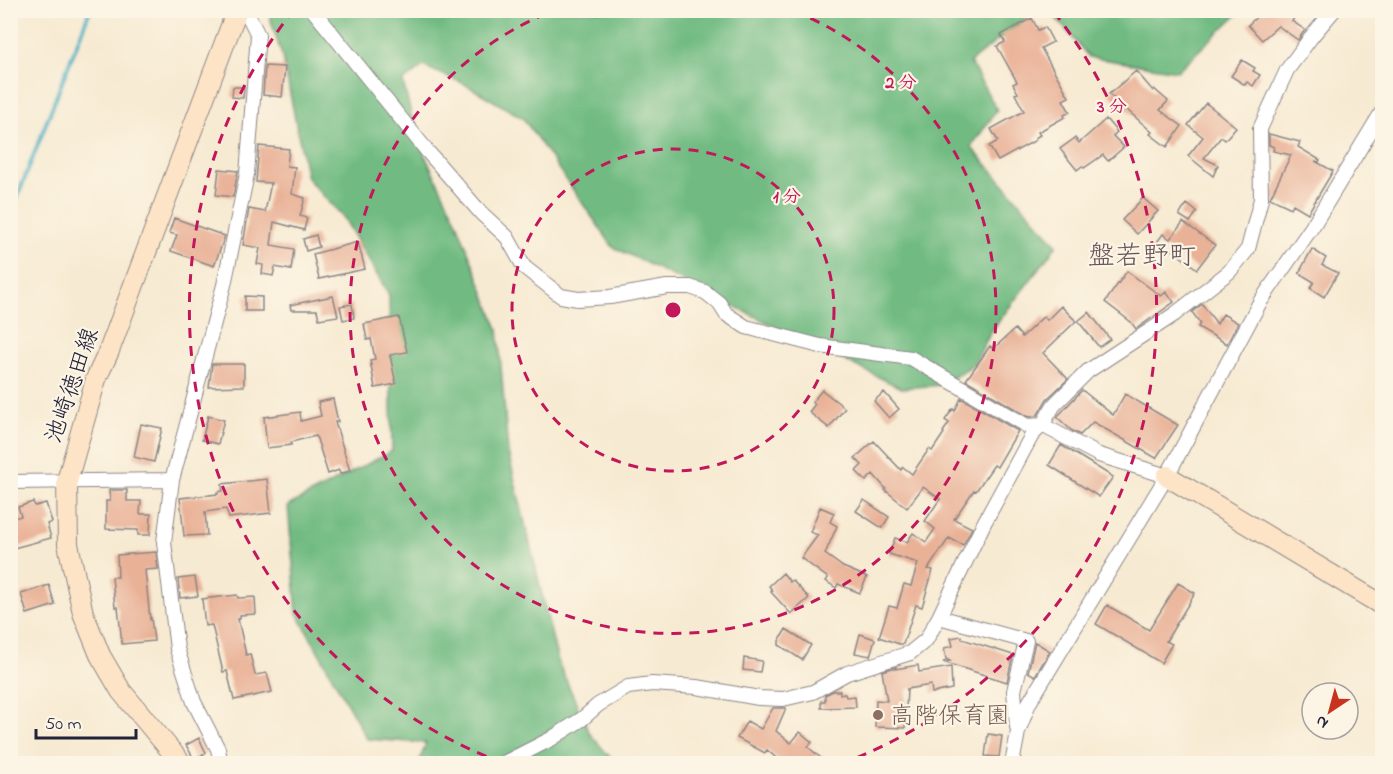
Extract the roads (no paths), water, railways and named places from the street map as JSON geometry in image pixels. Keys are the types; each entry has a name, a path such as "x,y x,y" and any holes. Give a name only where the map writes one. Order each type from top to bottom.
{"main road":[{"name":"池崎徳田線","path":"182,764 121,691 92,636 77,590 68,544 67,481 96,379 113,340 237,10"},
{"path":"1167,476 1383,605"}],"street":[{"path":"221,764 218,749 194,702 177,649 164,542 172,480 224,285 247,174 258,35 249,17 242,10"},
{"path":"313,10 428,153 481,213 507,237 524,267 561,296 578,299 610,297 667,287 690,287 705,292 719,303 726,314 746,327 820,346 911,358 1027,426 1042,425 1099,455 1167,476"},
{"path":"502,764 551,739 582,719 598,705 628,687 663,685 697,687 759,698 783,699 813,692 847,673 910,653 926,640 983,525 1032,435 1042,425 1054,405 1089,371 1175,314 1229,272 1248,249 1261,199 1260,129 1287,70 1311,36 1334,10"},
{"path":"1012,764 1018,732 1029,703 1167,476 1260,302 1312,227 1383,112"},
{"path":"10,482 172,480"},
{"path":"939,617 1026,641 1014,691 1018,732"}],"waterway":[{"path":"10,216 90,10"}],"place":[{"name":"高階保育園","path":"878,715"}],"district":[{"name":"盤若野町","path":"1142,255"}]}
